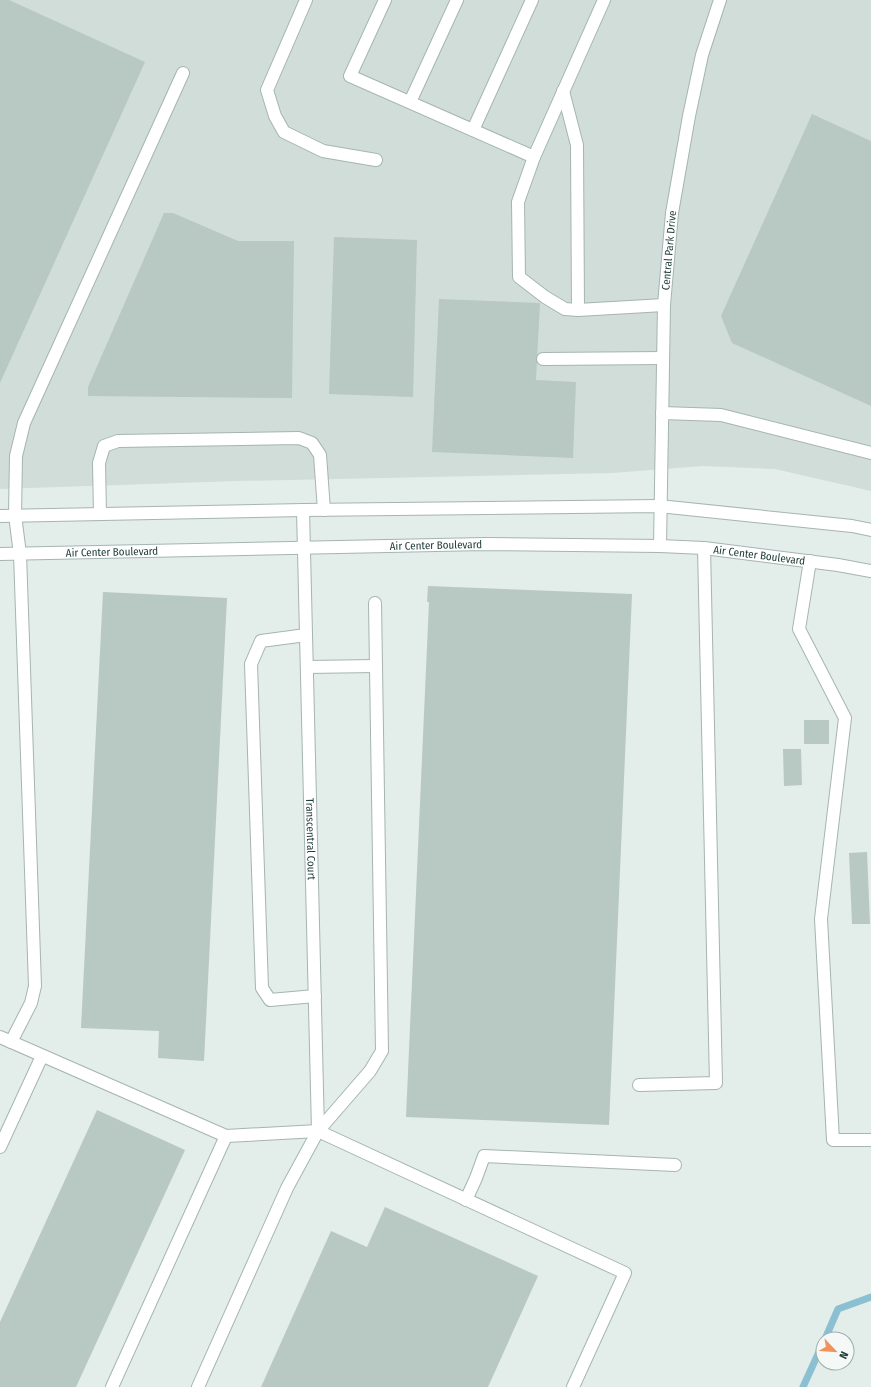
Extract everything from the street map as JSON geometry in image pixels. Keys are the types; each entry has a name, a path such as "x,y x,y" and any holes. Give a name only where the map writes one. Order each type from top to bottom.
{"street":[{"path":"306,0 267,90 275,116 284,132 323,151 376,160"},
{"path":"385,0 350,76 534,157"},
{"path":"410,102 457,0"},
{"path":"473,130 532,0"},
{"path":"604,0 534,157 518,202 519,277 545,297 565,309 578,310 664,305"},
{"name":"Central Park Drive","path":"660,546 664,305 672,213 702,55 720,0"},
{"path":"183,73 24,422 16,456 15,515 20,554 35,986 31,1003 5,1039 226,1136 318,1131 625,1273 573,1387"},
{"path":"563,91 577,145 578,310"},
{"path":"543,359 663,358"},
{"path":"662,413 720,415 871,453"},
{"path":"100,514 99,463 104,446 118,441 299,438 312,443 320,455 324,510"},
{"path":"0,516 303,510 660,506 852,526 871,530"},
{"name":"Transcentral Court","path":"303,510 318,1131"},
{"name":"Air Center Boulevard","path":"0,554 485,544 660,546 704,548 810,561 871,571"},
{"path":"639,1085 716,1083 704,548"},
{"path":"810,561 799,628 845,718 821,919 833,1140 871,1140"},
{"path":"198,1387 287,1188 318,1131 370,1071 382,1051 376,603"},
{"path":"306,635 261,641 251,664 262,988 270,1000 315,996"},
{"path":"307,667 376,666"},
{"path":"0,1147 42,1056"},
{"path":"112,1387 226,1136"},
{"path":"466,1200 484,1156 675,1165"}],"shaded area":[{"path":"0,0 871,0 871,491 775,469 703,466 612,473 237,481 0,489"}],"building":[{"path":"0,0 9,0 145,62 0,383"},
{"path":"812,114 871,141 871,406 732,343 721,316"},
{"path":"164,213 173,213 238,241 294,241 292,398 88,396 88,387"},
{"path":"334,237 417,240 413,397 329,394"},
{"path":"439,299 540,303 536,380 576,382 573,458 432,452"},
{"path":"428,586 632,594 609,1125 406,1117 429,602 427,602"},
{"path":"103,592 227,598 204,1061 158,1058 159,1031 81,1028"},
{"path":"804,720 829,720 829,744 804,744"},
{"path":"783,749 801,749 802,785 784,786"},
{"path":"867,852 870,924 852,924 849,853"},
{"path":"97,1110 185,1150 76,1387 0,1387 0,1322"},
{"path":"385,1207 538,1276 488,1387 261,1387 331,1231 367,1247"}],"waterway":[{"path":"828,1331 838,1309 871,1297"},
{"path":"803,1387 815,1361"}]}
